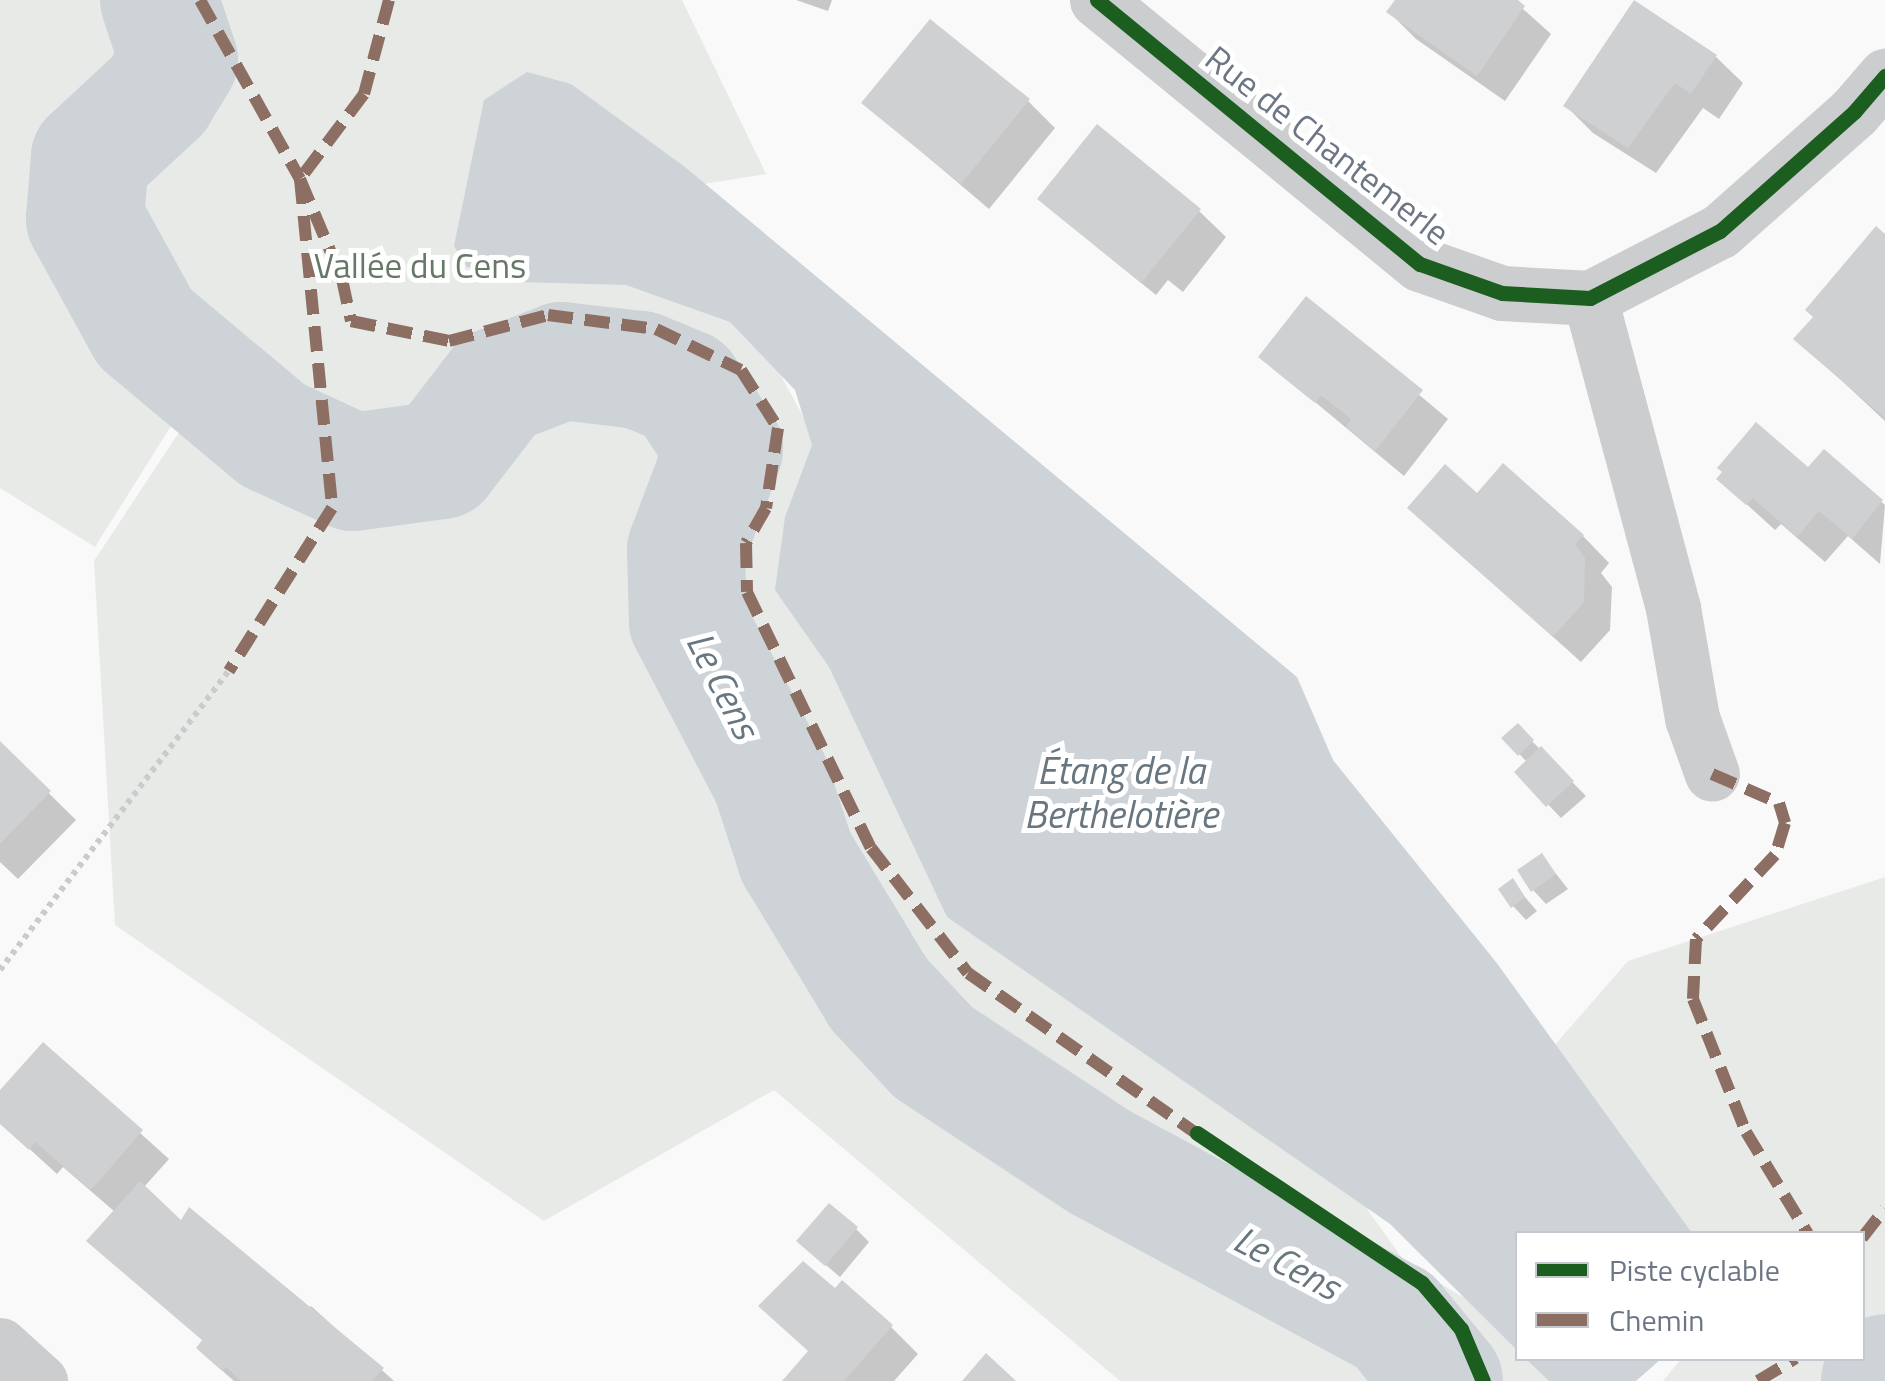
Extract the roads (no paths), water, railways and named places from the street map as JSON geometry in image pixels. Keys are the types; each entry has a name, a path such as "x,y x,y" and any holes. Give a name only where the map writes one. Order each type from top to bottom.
{"street":[{"name":"Rue de Chantemerle","path":"1097,0 1420,264 1502,293 1590,298"},
{"path":"1712,774 1692,718 1673,608 1590,298 1720,231 1854,112 1885,76"},
{"path":"0,1346 40,1381"}],"water":[{"name":"Étang de la Berthelotière","path":"527,72 571,84 685,167 1297,677 1333,760 1496,962 1691,1231 1515,1231 1515,1348 1390,1224 947,917 829,667 775,590 785,517 812,445 795,390 730,322 626,285 519,282 467,267 454,246 484,100"},
{"path":"1528,1361 1659,1361 1636,1381 1549,1381"}],"waterway":[{"name":"Le Cens","path":"159,0 179,60 158,95 90,158 85,219 145,328 273,435 353,472 441,460 498,386 562,361 640,370 684,388 724,449 686,550 688,621 771,780 796,857 879,994 933,1052 1100,1162 1394,1320 1444,1381"},
{"name":"Le Cens","path":"1880,1381 1885,1373"}],"park label":[{"name":"Vallée du Cens","path":"420,265"}]}
